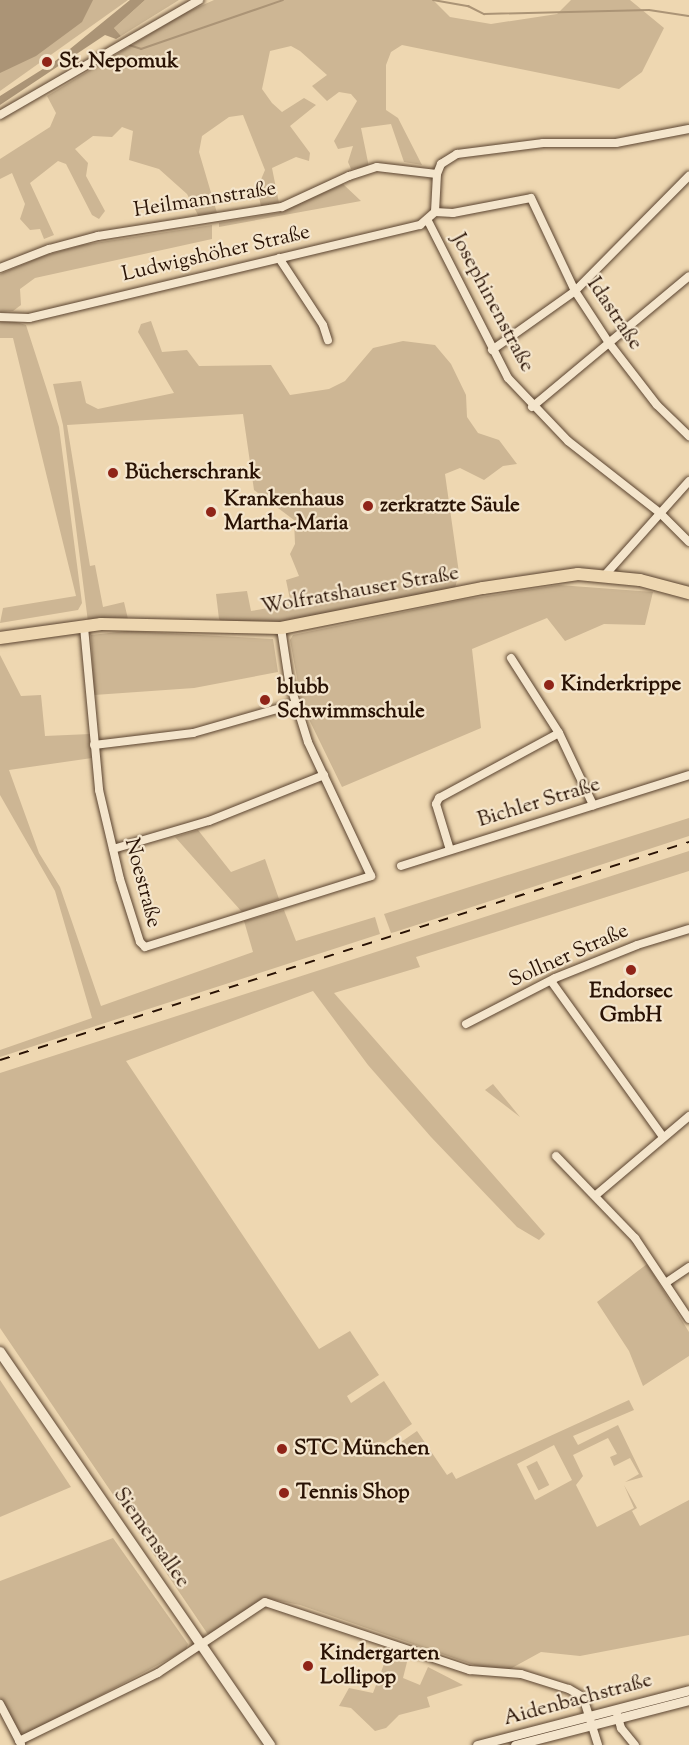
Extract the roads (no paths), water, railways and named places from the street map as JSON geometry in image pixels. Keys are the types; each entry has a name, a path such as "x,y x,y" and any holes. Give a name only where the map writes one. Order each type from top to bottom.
{"main road":[{"name":"Wolfratshauser Straße","path":"0,638 84,627 153,624 244,630 281,628 486,587 561,576 605,575 689,593"},
{"name":"Siemensallee","path":"0,1352 270,1745"}],"street":[{"path":"0,115 129,37 199,0"},
{"path":"428,221 435,212 437,174 449,157 467,152 543,143 616,143 689,129"},
{"name":"Heilmannstraße","path":"0,268 49,249 98,236 282,207 349,176 377,167 437,174"},
{"path":"492,350 575,291 689,176"},
{"name":"Idastraße","path":"435,212 453,213 531,198 575,291 609,343 657,405 689,436"},
{"name":"Ludwigshöher Straße","path":"0,317 29,318 428,221"},
{"name":"Josephinenstraße","path":"428,221 492,350 531,406 588,458 660,513 689,542"},
{"path":"279,258 323,325 328,340"},
{"path":"531,406 689,276"},
{"path":"605,575 689,481"},
{"name":"Noestraße","path":"84,627 99,790 113,849 140,942 145,947 371,876 324,775"},
{"path":"113,849 209,822 324,775 295,704 281,628"},
{"path":"511,658 559,733 593,805"},
{"path":"94,745 194,733 295,704"},
{"path":"450,850 436,804 439,798 559,733"},
{"name":"Bichler Straße","path":"400,866 689,775"},
{"name":"Sollner Straße","path":"466,1024 551,981 637,945 689,929"},
{"path":"551,981 663,1137"},
{"path":"596,1195 689,1116"},
{"path":"556,1156 596,1195 640,1244 667,1282 689,1319"},
{"path":"667,1282 689,1267"},
{"path":"0,1704 20,1743 158,1673 265,1602 470,1670 521,1674 569,1689 583,1697 598,1745"},
{"name":"Aidenbachstraße","path":"617,1714 689,1690"},
{"name":"Aidenbachstraße","path":"477,1745 689,1700"},
{"path":"617,1714 635,1745"},
{"name":"Aidenbachstraße","path":"515,1745 591,1720"}],"waterway":[{"path":"129,45 141,49 283,0"},
{"path":"433,0 468,6 484,14 649,10 689,16"}],"railway":[{"path":"0,1060 689,842"}],"place":[{"name":"St. Nepomuk","path":"47,62"},
{"name":"Bücherschrank","path":"113,473"},
{"name":"zerkratzte Säule","path":"368,506"},
{"name":"Krankenhaus Martha-Maria","path":"211,512"},
{"name":"Kinderkrippe","path":"549,685"},
{"name":"blubb Schwimmschule","path":"265,700"},
{"name":"Endorsec GmbH","path":"631,970"},
{"name":"STC München","path":"282,1449"},
{"name":"Tennis Shop","path":"284,1493"},
{"name":"Kindergarten Lollipop","path":"308,1666"}]}
